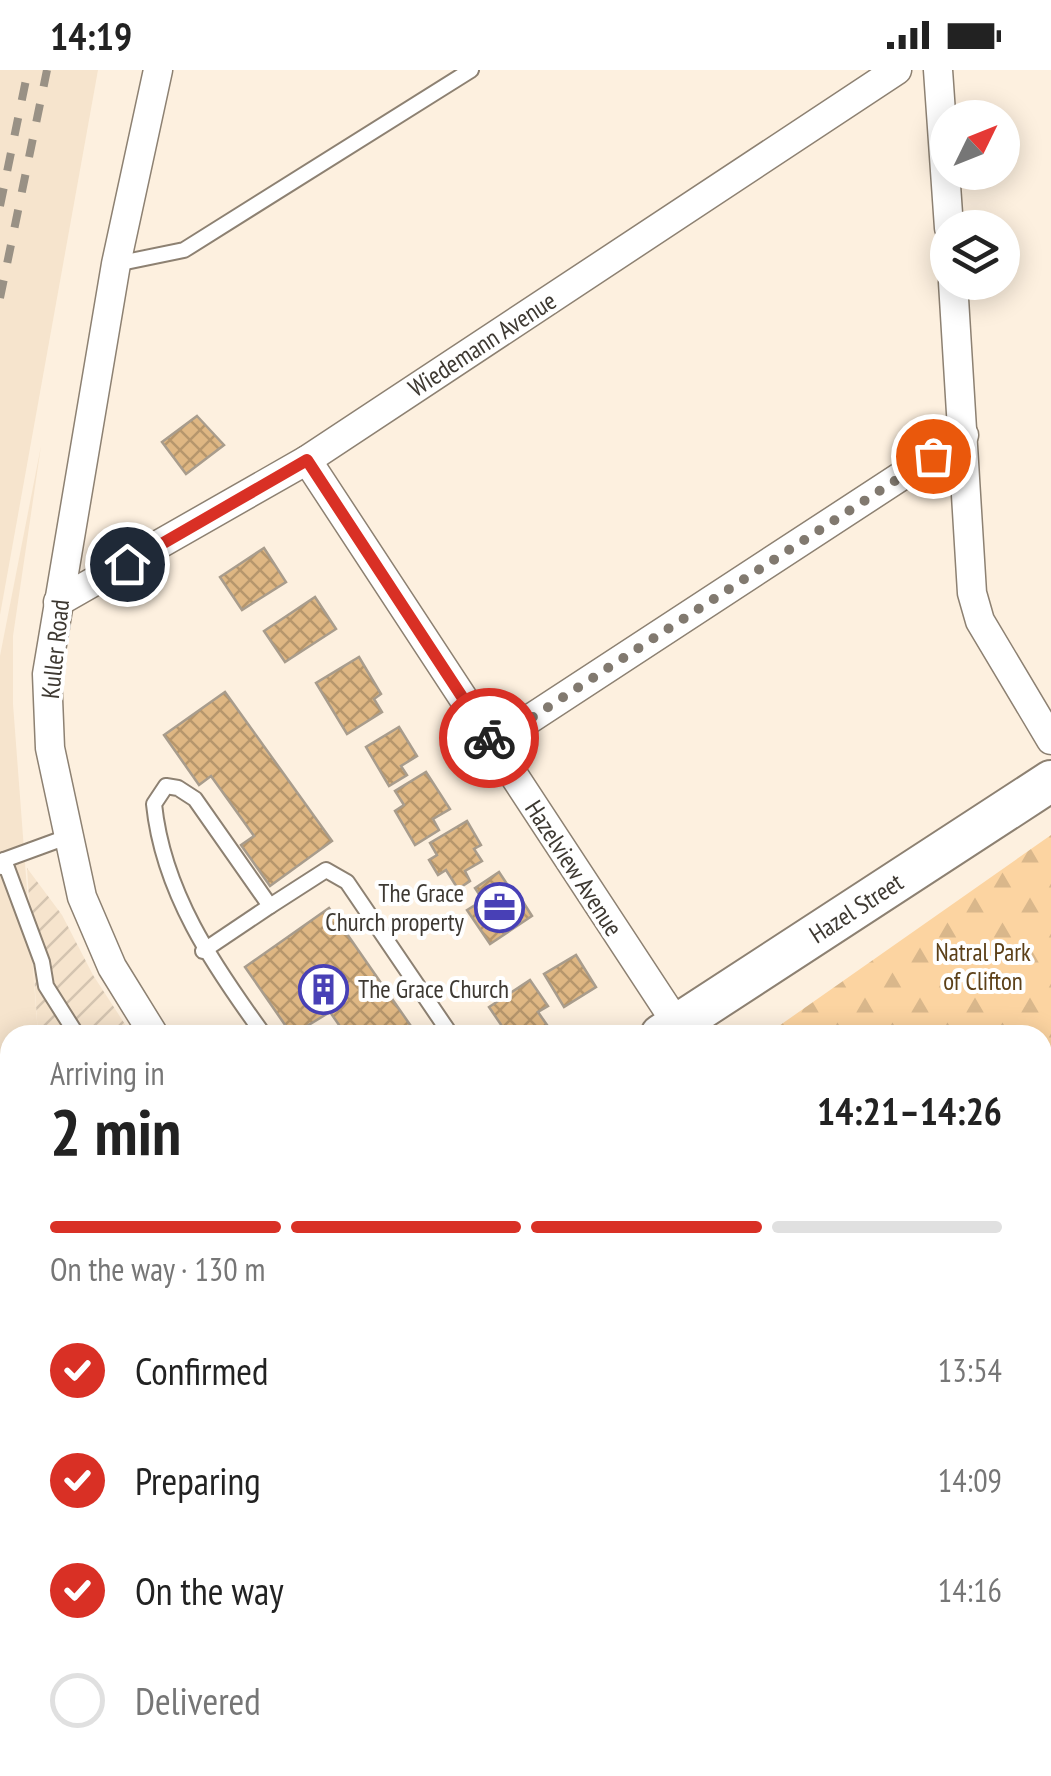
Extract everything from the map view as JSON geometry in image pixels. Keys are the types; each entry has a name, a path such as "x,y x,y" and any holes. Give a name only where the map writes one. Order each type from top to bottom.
{"street":[{"name":"Kuller Road","path":"148,1025 112,967 82,897 66,837 50,748 46,674 116,264 158,70"},
{"name":"Wiedemann Avenue","path":"58,602 307,460 897,70"},
{"path":"938,70 949,210"},
{"path":"954,300 972,594 980,622 1051,740"},
{"path":"493,743 964,435"},
{"name":"Hazelview Avenue","path":"307,460 493,743 666,1025"},
{"name":"Hazel Street","path":"677,1025 1051,781"}],"lane":[{"path":"116,264 184,250 471,70"},
{"path":"257,1025 204,951 157,832 154,804 166,786 195,798 270,906"},
{"path":"66,837 2,867 42,962 46,986 71,1025"},
{"path":"204,951 326,870 347,882 444,1025"}],"shaded area":[{"path":"0,70 98,70 0,615"},
{"path":"41,446 13,636 13,704 37,1025 0,1025 0,656"},
{"path":"27,868 62,915 93,975 126,1025 37,1025"}],"green space":[{"name":"Natral Park of Clifton","path":"1051,835 1051,1025 780,1025"}],"building":[{"path":"197,416 224,445 186,474 162,442"},
{"path":"264,548 286,582 242,610 220,577"},
{"path":"315,597 336,629 285,662 264,631"},
{"path":"359,657 381,694 374,699 382,712 347,734 316,683"},
{"path":"225,692 332,841 270,886 241,845 254,836 211,776 199,785 164,735"},
{"path":"399,727 417,756 401,766 407,775 389,786 366,747"},
{"path":"426,772 450,809 433,819 439,830 415,845 395,811 404,805 395,791"},
{"path":"467,821 481,845 474,849 482,861 465,871 470,881 458,889 446,870 438,875 429,860 437,855 430,843"},
{"name":"The Grace Church property","path":"499,872 509,887 502,891 510,904 520,897 532,916 490,944 467,910 483,900 475,888"},
{"name":"The Grace Church","path":"329,908 410,1025 339,1025 330,1012 309,1025 285,1025 245,967"},
{"path":"576,955 596,987 564,1007 544,974"},
{"path":"530,980 548,1006 538,1012 547,1025 501,1025 489,1007"}],"railway":[{"path":"0,206 28,70"},
{"path":"0,298 47,70"}],"way so far":[{"path":"489,738 493,743 933,456"}],"place":[{"name":"The Grace Church property","path":"499,907"},
{"name":"The Grace Church","path":"323,989"}],"route":[{"path":"127,564 307,460 489,738"}]}
